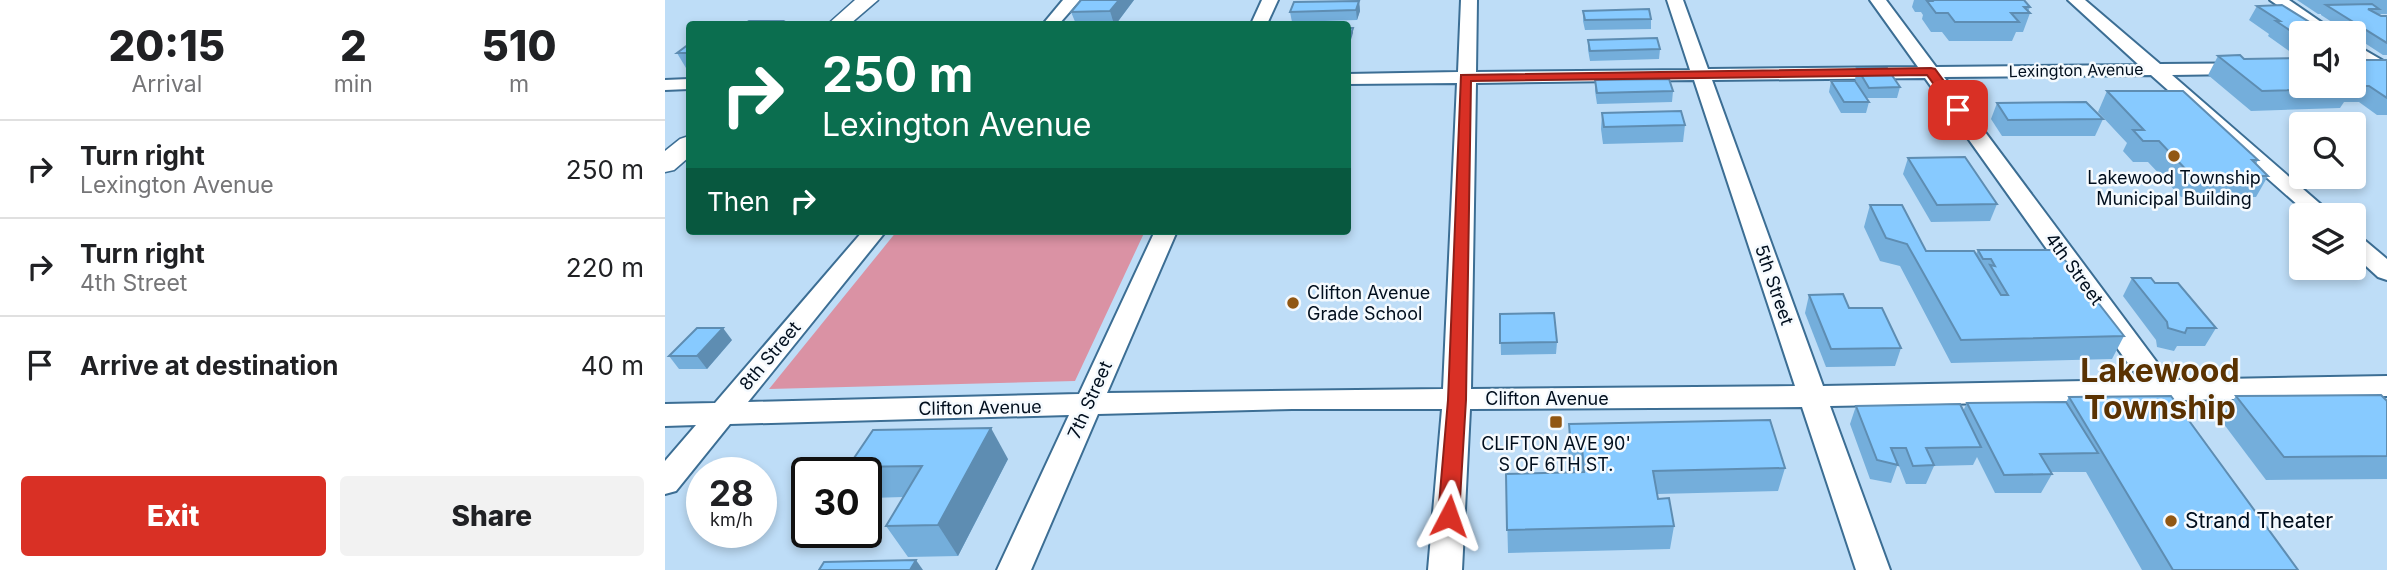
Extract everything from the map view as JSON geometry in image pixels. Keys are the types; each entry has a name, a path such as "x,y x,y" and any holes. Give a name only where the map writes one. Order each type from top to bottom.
{"main road":[{"path":"842,21 869,0"},
{"path":"665,164 686,146"}],"street":[{"path":"1054,21 1072,0"},
{"path":"1260,21 1270,0"},
{"path":"1445,570 1457,400 1469,0"},
{"name":"5th Street","path":"1675,0 1873,570"},
{"name":"4th Street","path":"1878,0 2187,424"},
{"path":"2076,0 2308,203"},
{"path":"2278,0 2310,21"},
{"path":"2366,56 2385,68"},
{"path":"2366,67 2385,68"},
{"name":"Lexington Avenue","path":"1351,79 2289,68"},
{"path":"665,85 686,84"},
{"name":"8th Street","path":"665,482 873,235"},
{"name":"7th Street","path":"1014,570 1164,235"},
{"path":"2366,254 2387,272"},
{"name":"Clifton Avenue","path":"665,415 1292,399 1812,396 2387,386"}],"shaded area":[{"path":"894,235 1143,235 1075,381 769,389"}],"building":[{"path":"1081,0 1119,0 1110,11 1071,12"},
{"path":"2024,0 2030,7 2024,7 2030,13 2011,13 2019,22 1955,22 1948,13 1936,13 1927,1"},
{"path":"1359,1 1356,10 1290,12 1294,2"},
{"path":"2372,4 2379,9 2368,9 2387,16 2387,43 2366,30 2366,21 2352,21 2326,5"},
{"path":"2282,5 2308,21 2289,21 2289,30 2257,6"},
{"path":"1649,9 1651,19 1585,20 1583,11"},
{"path":"1657,38 1660,49 1590,51 1588,40"},
{"path":"2240,55 2244,59 2289,58 2289,90 2262,91 2218,56"},
{"path":"2366,60 2387,60 2387,98 2366,86"},
{"path":"1857,68 1887,68 1900,87 1869,88"},
{"path":"1669,79 1673,91 1597,93 1595,80"},
{"path":"1831,81 1855,81 1869,102 1844,102"},
{"path":"2107,91 2183,91 2258,160 2252,160 2268,176 2192,176 2159,141 2143,141 2133,130 2144,130"},
{"path":"2086,102 2103,119 2008,120 1997,103"},
{"path":"1681,111 1685,125 1604,127 1602,113"},
{"path":"1965,157 1997,204 1937,205 1908,158"},
{"path":"1870,205 1902,205 1926,251 1974,251 2001,295 2008,295 1990,265 1995,266 1991,259 1983,259 1978,250 2057,250 2124,336 1961,340 1907,244 1886,238"},
{"path":"2132,278 2151,278 2155,283 2178,283 2216,328 2187,328 2185,333 2168,328 2167,322"},
{"path":"1843,294 1849,308 1882,308 1901,348 1831,349 1809,295"},
{"path":"1554,313 1557,342 1500,343 1500,314"},
{"path":"697,328 723,328 697,356 669,356"},
{"path":"2381,395 2387,401 2387,456 2284,457 2236,396"},
{"name":"Strand Theater","path":"2171,396 2298,570 2173,570 2069,397"},
{"path":"2066,402 2098,453 2040,454 2052,474 2004,475 1967,403"},
{"path":"1960,404 1981,447 1926,448 1934,465 1913,466 1906,448 1891,448 1898,465 1877,460 1856,406"},
{"path":"1770,420 1785,468 1653,471 1658,499 1669,498 1674,526 1507,530 1506,474 1584,472 1582,447 1571,447 1569,424"},
{"path":"991,428 938,525 886,526 922,466 882,467 882,457 855,457 873,430"},
{"path":"916,560 910,570 819,570 824,562"}],"place":[{"name":"Lakewood Township Municipal Building","path":"2174,156"},
{"name":"Clifton Avenue Grade School","path":"1293,303"},
{"name":"CLIFTON AVE 90' S OF 6TH ST.","path":"1556,422"},
{"name":"Strand Theater","path":"2171,521"}],"district":[{"name":"Lakewood Township","path":"2160,390"}],"route":[{"path":"1449,516 1457,400 1465,78 1931,72 1958,110"}]}
